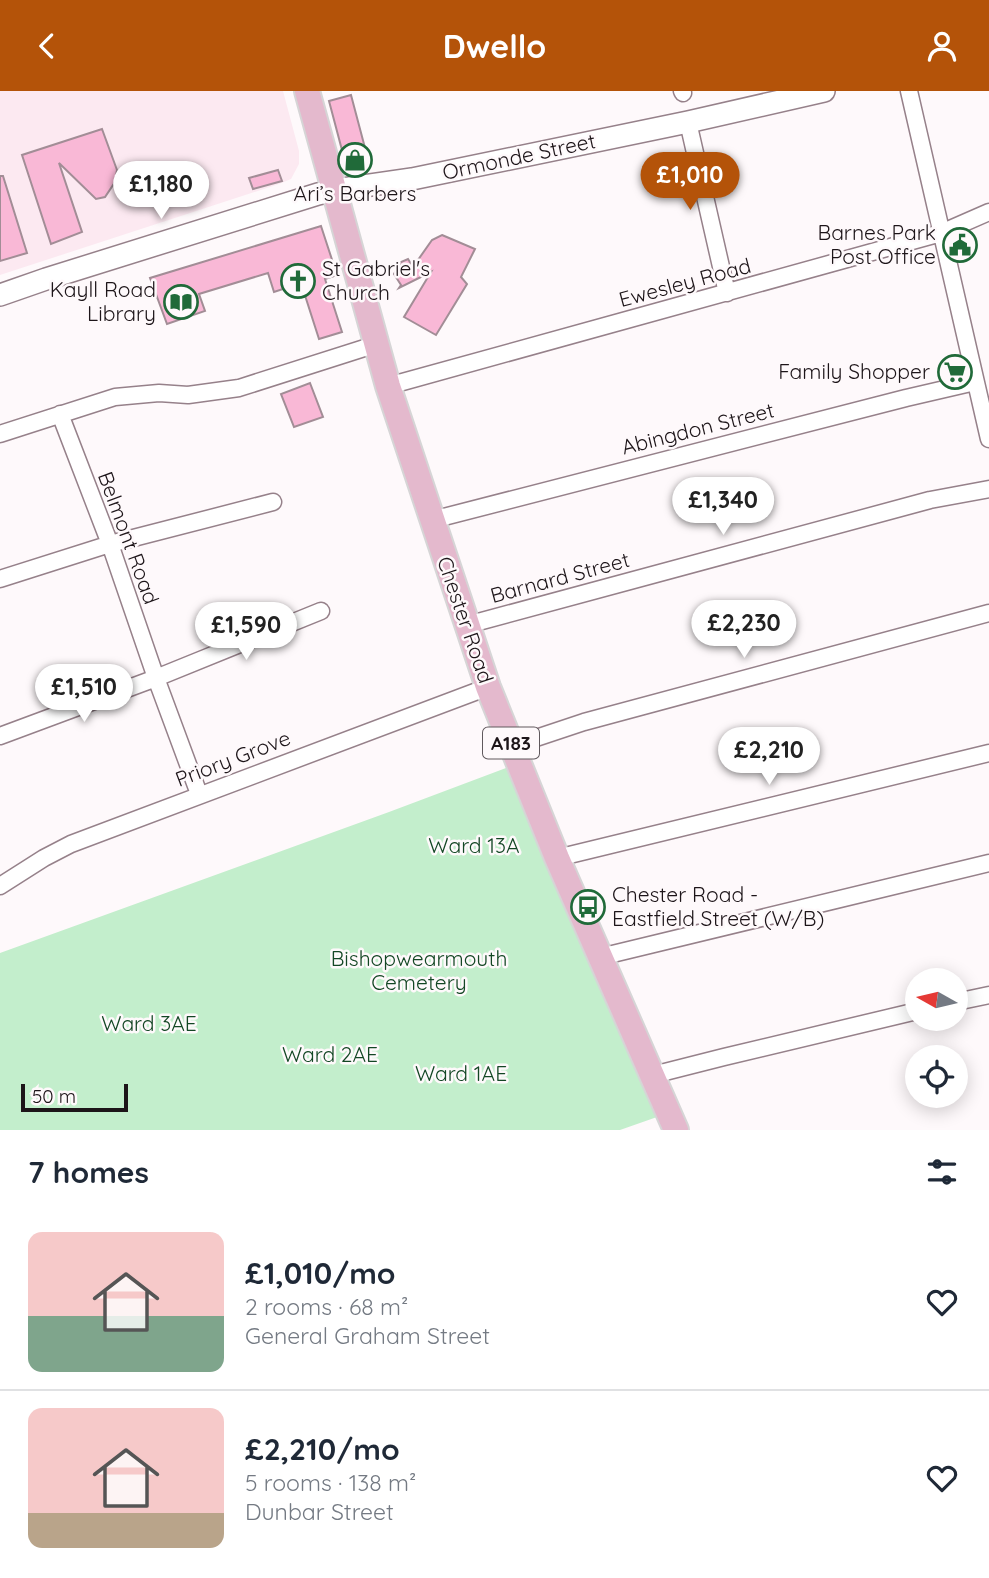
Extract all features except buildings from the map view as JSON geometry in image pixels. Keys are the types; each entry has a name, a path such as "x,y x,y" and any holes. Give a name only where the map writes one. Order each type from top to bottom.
{"main road":[{"name":"Chester Road","path":"310,92 388,386 488,687 557,858 676,1130"}],"street":[{"name":"Ormonde Street","path":"0,295 336,190 412,179 688,122 789,95 824,91"},
{"path":"909,91 989,439"},
{"path":"688,122 727,293"},
{"name":"Ewesley Road","path":"388,386 941,233 989,212"},
{"path":"0,433 115,397 159,393 188,395 239,388 377,344"},
{"name":"Abingdon Street","path":"432,520 975,382"},
{"name":"Belmont Road","path":"60,414 110,544 199,794"},
{"name":"Barnard Street","path":"467,625 930,500 989,489"},
{"path":"0,579 110,544 273,502"},
{"path":"0,736 156,678 321,611"},
{"path":"512,746 584,722 989,613"},
{"name":"Priory Grove","path":"0,886 71,843 488,687"},
{"path":"557,858 989,753"},
{"path":"600,957 989,863"},
{"path":"968,999 989,995"},
{"path":"653,1075 905,1014"}],"shaded area":[{"path":"0,91 283,91 299,151 299,164 291,179 279,184 0,275"}],"green space":[{"name":"Bishopwearmouth Cemetery","path":"506,768 657,1117 620,1130 0,1130 0,953"}],"place":[{"name":"Ari’s Barbers","path":"355,160"},
{"name":"Barnes Park Post Office","path":"960,245"},
{"name":"St Gabriel's Church","path":"298,281"},
{"name":"Kayll Road Library","path":"181,302"},
{"name":"Family Shopper","path":"955,372"},
{"name":"Chester Road - Eastfield Street (W/B)","path":"588,907"}],"park label":[{"name":"Ward 13A","path":"474,846"},
{"name":"Ward 3AE","path":"149,1024"},
{"name":"Ward 2AE","path":"330,1055"},
{"name":"Ward 1AE","path":"461,1074"}]}
